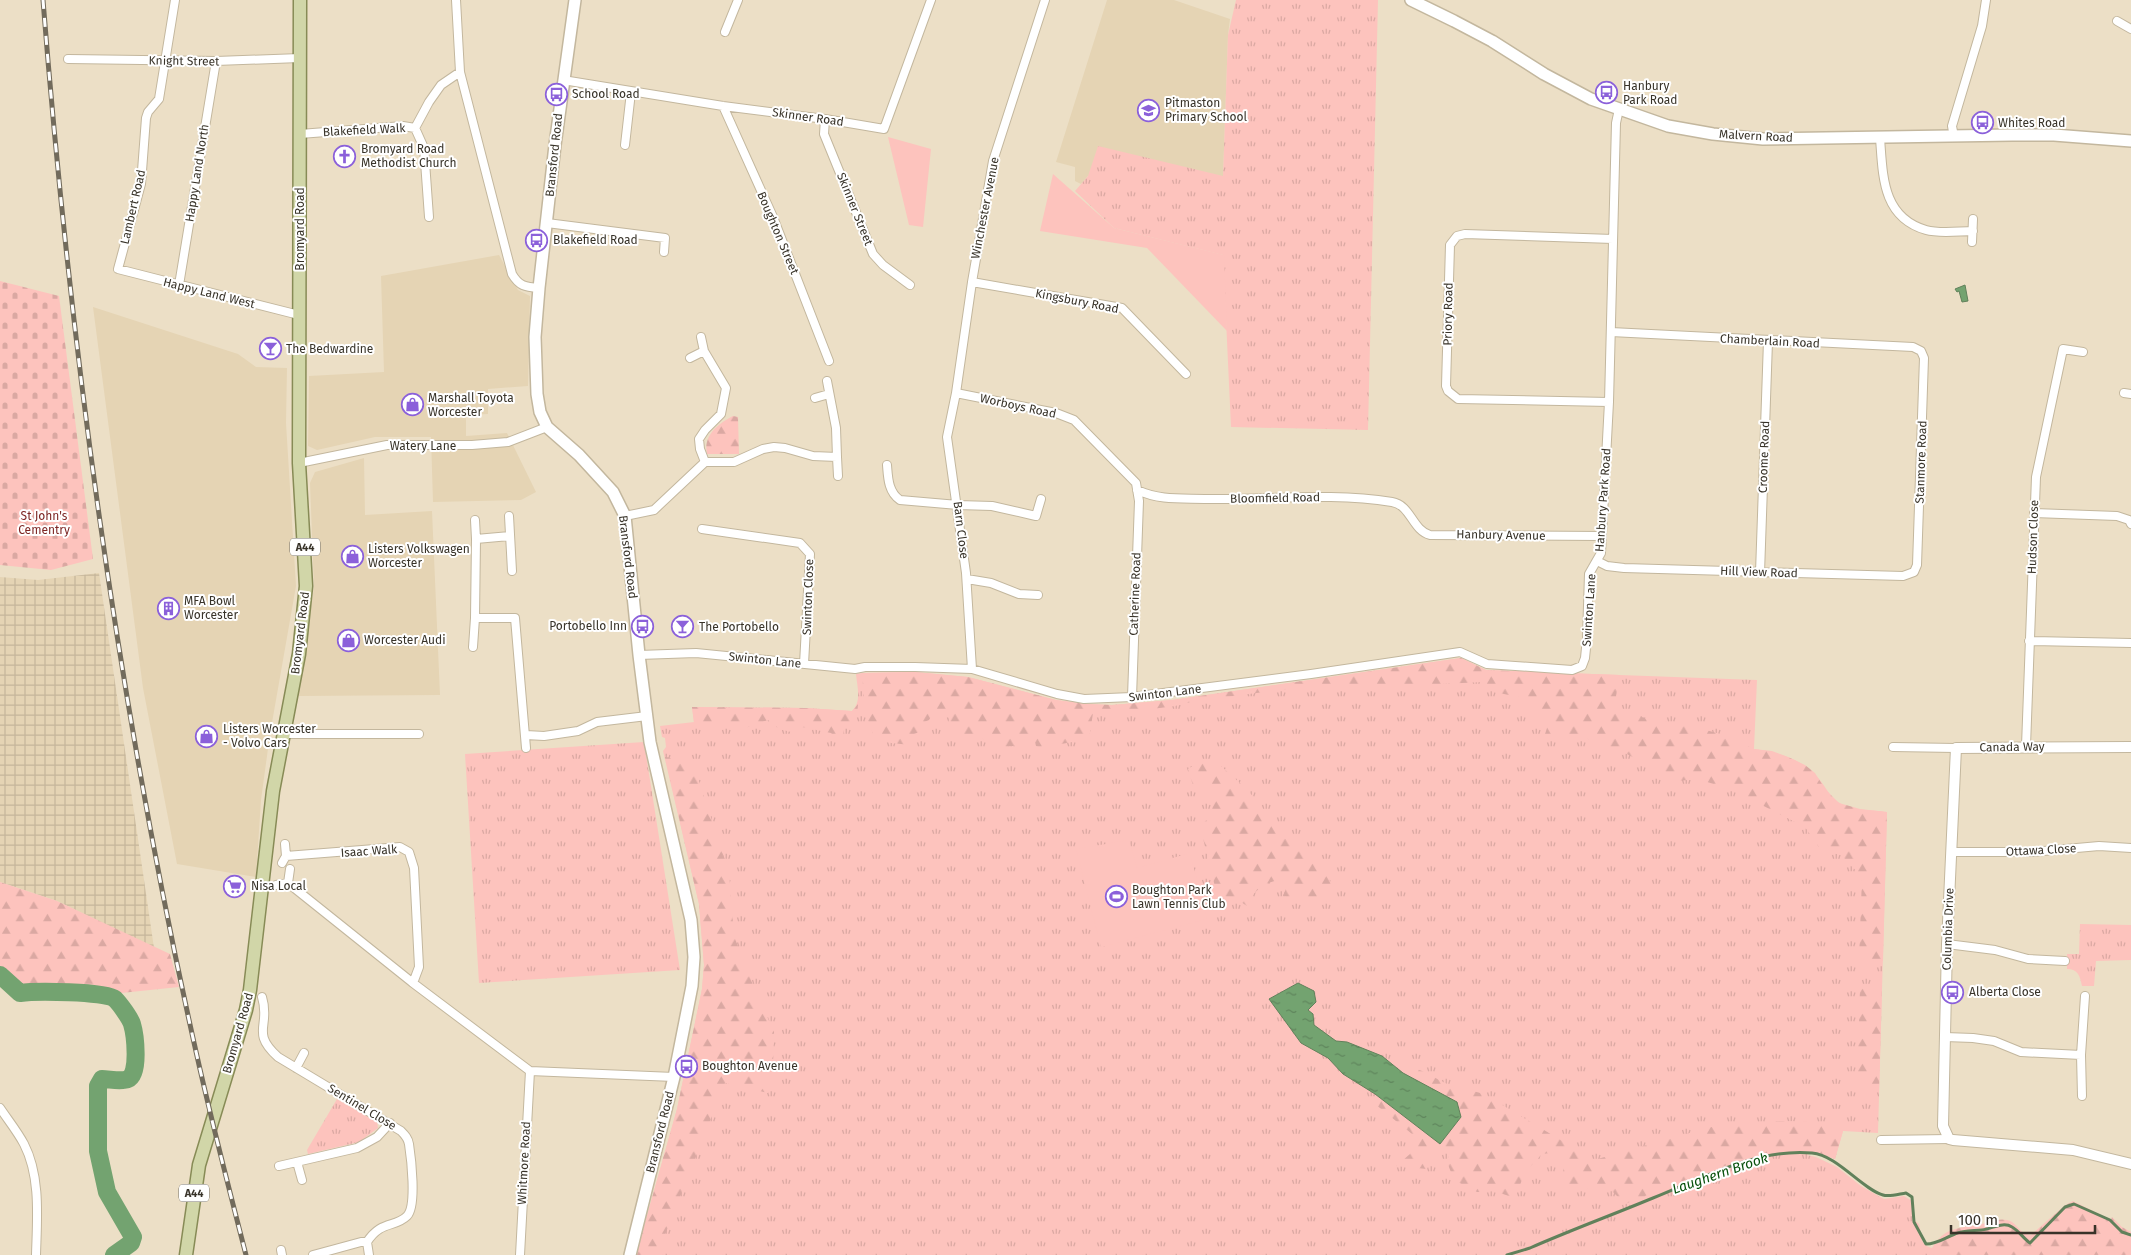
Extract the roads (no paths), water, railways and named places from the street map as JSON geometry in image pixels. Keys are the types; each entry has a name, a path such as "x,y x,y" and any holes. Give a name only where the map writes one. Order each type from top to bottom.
{"main road":[{"name":"Bromyard Road","path":"186,1255 198,1165 246,1010 257,994 273,791 299,654 306,586 299,463 300,0"},
{"name":"Bransford Road","path":"575,0 563,80 539,288 535,366 540,412 547,427 579,455 613,492 625,516 650,742 691,920 694,956 692,986 674,1077 630,1255"},
{"name":"Malvern Road","path":"1411,0 1492,41 1544,74 1591,99 1668,126 1713,134 1763,139 2054,135 2131,141"}],"street":[{"name":"Lambert Road","path":"118,269 141,184 146,118 148,112 159,99 175,0"},
{"path":"456,0 460,72 512,274 517,282 523,286 539,288"},
{"path":"725,32 738,0"},
{"name":"Skinner Road","path":"723,106 825,118 884,129 931,0"},
{"name":"Winchester Avenue","path":"956,393 972,282 993,161 1045,0"},
{"path":"1954,137 1952,126 1982,26 1986,0"},
{"path":"2117,21 2131,29"},
{"name":"Knight Street","path":"68,59 216,61 300,58"},
{"name":"Happy Land North","path":"179,285 216,61"},
{"name":"Blakefield Walk","path":"300,134 403,126 415,128 441,85 460,72"},
{"path":"563,80 723,106"},
{"path":"625,146 631,92"},
{"name":"Boughton Street","path":"723,106 773,217 829,361"},
{"name":"Hanbury Park Road","path":"1597,561 1601,553 1609,402 1616,123 1619,109"},
{"name":"Skinner Street","path":"825,118 824,134 873,254 883,265 910,285"},
{"path":"415,128 424,148 429,217"},
{"path":"1880,138 1884,186 1895,209 1906,219 1927,231 1973,231"},
{"path":"1972,242 1973,218"},
{"path":"547,223 665,238 664,252"},
{"name":"Priory Road","path":"1609,402 1458,399 1448,391 1446,386 1450,245 1457,236 1465,234 1613,239"},
{"name":"Happy Land West","path":"118,269 299,315"},
{"name":"Kingsbury Road","path":"972,282 1122,308 1186,374"},
{"name":"Chamberlain Road","path":"1611,332 1913,347 1921,351 1924,358"},
{"path":"702,337 704,351 726,388 721,414 699,439 700,449 705,462"},
{"name":"Croome Road","path":"1760,573 1768,341"},
{"name":"Hudson Close","path":"2026,746 2036,477 2064,349 2083,352"},
{"path":"690,358 704,351"},
{"name":"Stanmore Road","path":"1917,565 1924,358"},
{"path":"827,381 836,428 838,476"},
{"name":"Worboys Road","path":"956,393 1056,413 1074,420 1136,484 1137,490"},
{"name":"Barn Close","path":"956,393 947,437 967,579 972,669"},
{"path":"815,398 829,394"},
{"name":"Watery Lane","path":"299,463 387,445 472,446 508,442 547,427"},
{"path":"625,516 654,510 705,462 734,462 763,449 774,447 813,456 837,456"},
{"path":"887,465 889,484 896,497 900,500 992,506 1036,516 1041,499"},
{"name":"Bloomfield Road","path":"1137,490 1153,498 1241,500 1340,497 1394,502 1402,505 1410,515"},
{"name":"Catherine Road","path":"1132,698 1139,501 1137,490"},
{"path":"2034,513 2118,516 2129,520 2131,524"},
{"name":"Hanbury Avenue","path":"1410,515 1422,533 1430,535 1602,536"},
{"path":"509,516 512,571"},
{"path":"473,646 475,618 475,520"},
{"name":"Swinton Close","path":"702,530 800,543 807,548 810,554 804,664"},
{"path":"476,540 510,536"},
{"name":"Hill View Road","path":"1597,561 1607,566 1624,568 1903,576 1914,572 1917,565"},
{"name":"Swinton Lane","path":"639,656 696,653 855,669 865,667 915,667 972,669 1057,694 1084,699 1132,698 1302,676 1460,652 1487,664 1572,670 1582,666 1586,658 1589,574 1592,566 1597,561"},
{"path":"967,579 991,583 1019,594 1038,595"},
{"path":"475,618 516,618 526,748"},
{"path":"2029,641 2131,643 2131,638"},
{"path":"526,735 544,736 578,731 597,722 647,716"},
{"path":"284,734 419,734"},
{"name":"Canada Way","path":"1892,747 2131,747"},
{"name":"Columbia Drive","path":"1949,1139 1943,1126 1947,944 1956,748"},
{"name":"Isaac Walk","path":"285,844 284,860 400,847 409,852 414,868 419,967 413,983"},
{"name":"Ottawa Close","path":"1951,852 2053,851 2099,846 2131,848"},
{"path":"288,883 290,869"},
{"path":"276,885 288,883 413,983 530,1071 674,1077"},
{"path":"1947,944 1996,950 2028,959 2064,960"},
{"name":"Sentinel Close","path":"257,994 264,1013 263,1038 267,1047 278,1057 390,1123 401,1131 409,1142 413,1202 410,1213 405,1218 382,1226 372,1233 367,1242"},
{"path":"2082,1096 2081,1055 2085,996"},
{"path":"1945,1037 1973,1038 1994,1042 2021,1052 2081,1055"},
{"path":"296,1068 304,1053"},
{"name":"Whitmore Road","path":"520,1255 530,1071"},
{"path":"0,1108 25,1146 32,1168 37,1194 36,1255"},
{"path":"279,1166 357,1148 377,1137 390,1123"},
{"path":"1891,1130 1892,1139"},
{"path":"1880,1140 1949,1139 2073,1150 2131,1164"},
{"path":"297,1162 302,1180"},
{"path":"313,1255 361,1242 367,1242 369,1255"}],"water":[{"path":"1965,285 1968,301 1962,302 1959,291 1957,292 1955,289"},
{"path":"1298,983 1314,991 1316,1002 1308,1010 1313,1014 1314,1025 1336,1041 1347,1042 1382,1056 1403,1073 1457,1102 1461,1117 1440,1144 1375,1094 1343,1074 1328,1058 1301,1043 1269,999"}],"waterway":[{"name":"Laughern Brook","path":"0,975 20,993 69,992 109,996 117,1001 132,1024 136,1053 132,1076 122,1080 102,1079 98,1086 98,1151 107,1192 133,1237 131,1243 114,1255"},
{"name":"Laughern Brook","path":"1507,1255 1530,1248 1731,1166 1771,1155 1791,1153 1821,1155 1840,1166 1875,1192 1885,1196 1906,1193 1912,1197 1914,1222 1926,1244 1938,1242 1962,1232 2005,1225 2009,1225 2030,1243 2065,1207 2074,1204 2110,1220 2122,1232 2131,1235"}],"railway":[{"path":"43,0 54,133 83,399 121,663 169,926 203,1081 246,1255"}],"place":[{"name":"Hanbury Park Road","path":"1607,93"},
{"name":"School Road","path":"556,94"},
{"name":"Pitmaston Primary School","path":"1149,110"},
{"name":"Whites Road","path":"1982,123"},
{"name":"Bromyard Road Methodist Church","path":"345,156"},
{"name":"Blakefield Road","path":"537,240"},
{"name":"The Bedwardine","path":"270,349"},
{"name":"Marshall Toyota Worcester","path":"412,405"},
{"name":"Listers Volkswagen Worcester","path":"352,556"},
{"name":"MFA Bowl Worcester","path":"168,608"},
{"name":"Portobello Inn","path":"643,626"},
{"name":"The Portobello","path":"683,627"},
{"name":"Worcester Audi","path":"348,640"},
{"name":"Listers Worcester - Volvo Cars","path":"207,736"},
{"name":"Nisa Local","path":"235,886"},
{"name":"Boughton Park Lawn Tennis Club","path":"1116,897"},
{"name":"Alberta Close","path":"1953,992"},
{"name":"Boughton Avenue","path":"686,1066"}],"park label":[{"name":"St John's Cementry","path":"44,523"}]}
